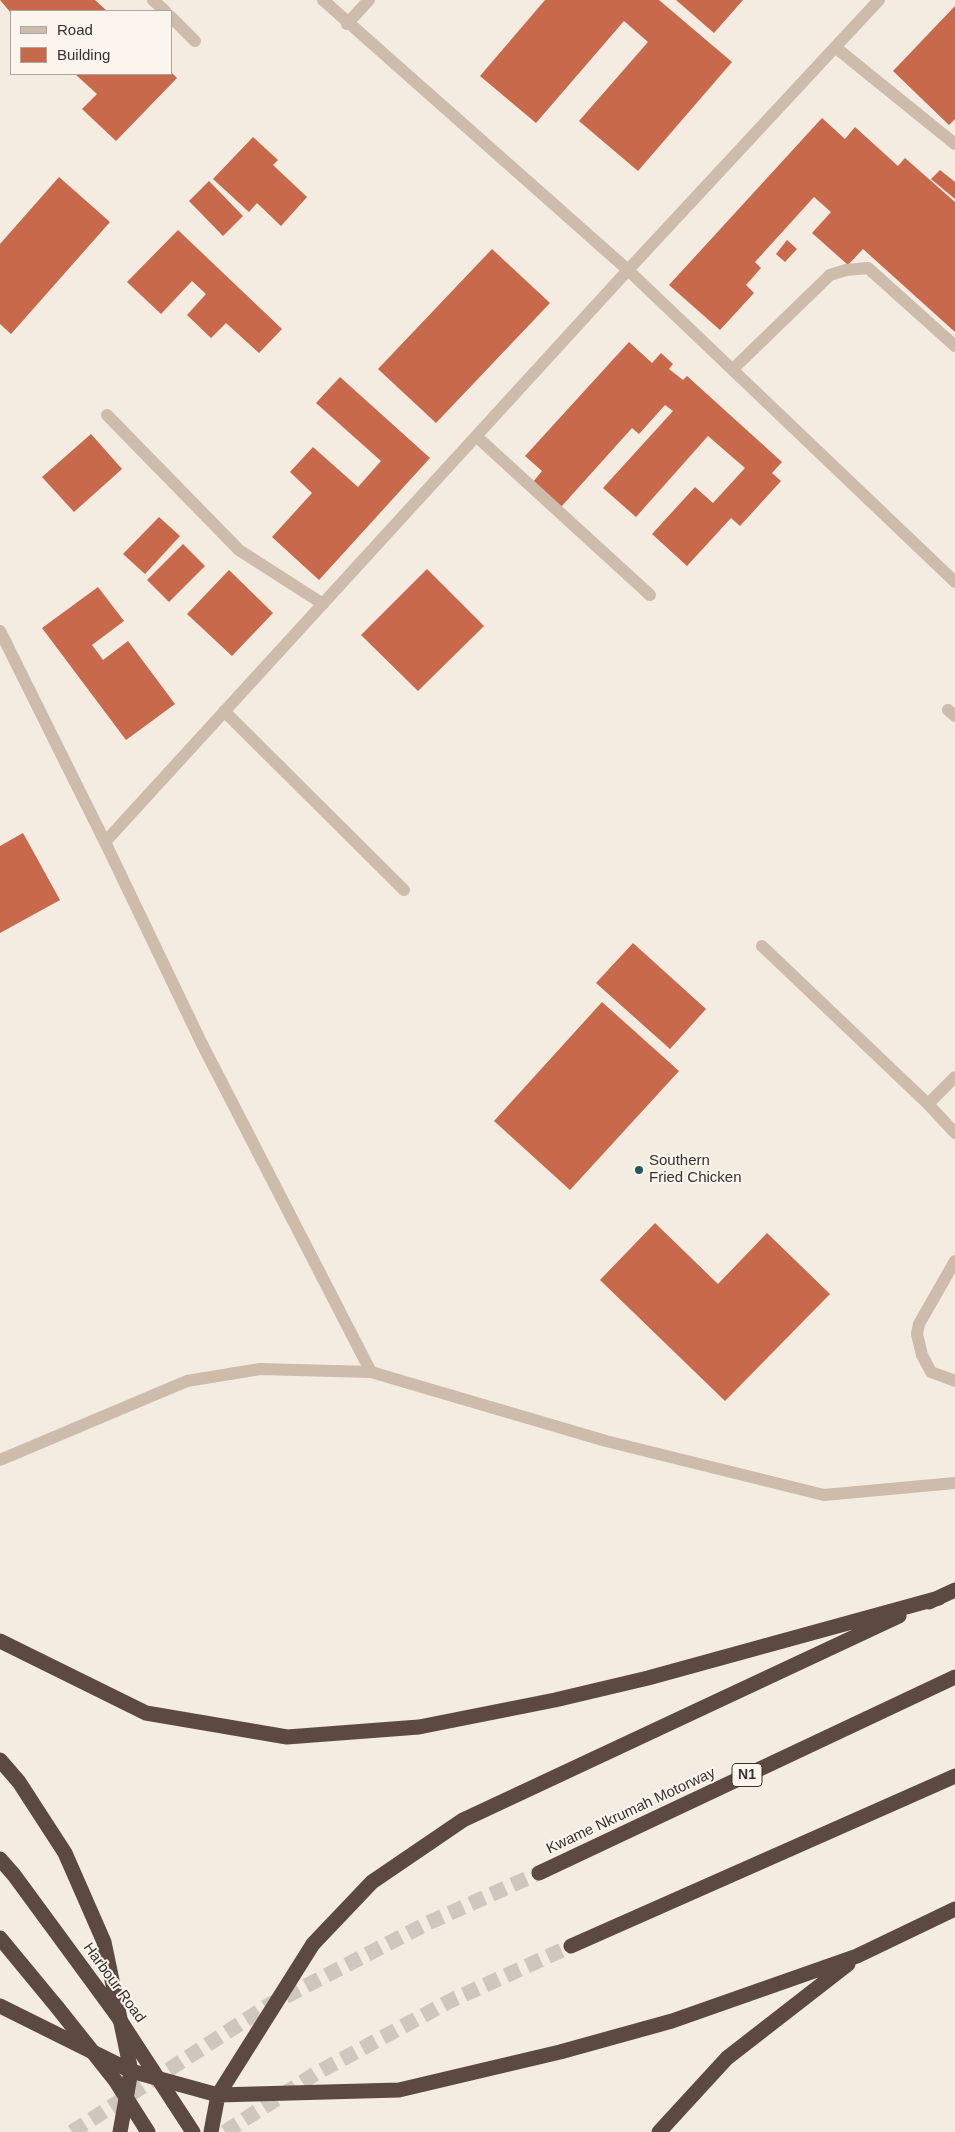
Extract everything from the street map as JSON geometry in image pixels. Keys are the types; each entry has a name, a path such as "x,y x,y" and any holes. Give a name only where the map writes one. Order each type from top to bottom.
{"highway":[{"path":"211,2132 218,2095 313,1944 372,1882 463,1820 955,1590"},
{"path":"0,1641 146,1713 287,1737 418,1727 555,1700 648,1678 939,1598"},
{"name":"Kwame Nkrumah Motorway","path":"539,1874 955,1677"},
{"path":"0,1760 19,1782 65,1853 104,1942 131,2071 120,2132"},
{"path":"571,1946 955,1776"},
{"name":"Harbour Road","path":"0,1859 14,1875 116,2014 193,2132"},
{"path":"0,2006 131,2071 218,2095 399,2090 560,2052 672,2021 857,1956 955,1909"},
{"path":"0,1938 115,2080 148,2132"},
{"path":"659,2132 727,2058 857,1956"}],"street":[{"path":"153,0 164,10"},
{"path":"323,0 347,24 628,270 955,582"},
{"path":"347,24 370,0"},
{"path":"105,842 628,270 879,0"},
{"path":"172,19 195,41"},
{"path":"835,47 955,144"},
{"path":"733,369 830,276 846,270 861,268 868,268 955,346"},
{"path":"107,414 239,550 322,604"},
{"path":"476,436 650,595"},
{"path":"0,631 105,842 202,1044 372,1372"},
{"path":"224,712 404,890"},
{"path":"762,946 928,1104 955,1133"},
{"path":"928,1104 955,1077"},
{"path":"955,1261 919,1324 917,1334 922,1355 932,1372 955,1381"},
{"path":"0,1460 187,1381 260,1369 372,1372 606,1441 824,1495 955,1483"}],"building":[{"path":"0,0 95,0 106,10 10,10 10,12"},
{"path":"545,0 659,0 732,62 638,171 579,121 648,42 624,21 536,123 480,76"},
{"path":"676,0 743,0 714,33"},
{"path":"955,6 955,119 949,125 893,71"},
{"path":"172,73 177,78 116,141 82,109 97,94 76,75 172,75"},
{"path":"822,118 845,139 855,127 898,166 905,158 955,202 955,332 863,249 848,265 812,233 831,212 814,197 755,262 761,268 746,285 754,293 720,330 669,285"},
{"path":"253,137 278,160 273,165 307,197 281,226 257,203 249,212 213,179"},
{"path":"940,170 955,182 955,199 931,179"},
{"path":"59,177 110,222 11,334 0,324 0,244"},
{"path":"209,181 243,216 223,236 189,201"},
{"path":"178,230 282,329 259,353 226,323 211,338 187,315 206,294 192,281 161,314 127,282"},
{"path":"787,240 797,249 785,262 776,254"},
{"path":"492,249 550,303 436,423 378,369"},
{"path":"629,342 652,363 661,353 673,364 669,369 683,380 687,376 782,462 772,473 781,481 740,526 731,518 687,566 652,534 695,487 713,503 745,468 708,436 636,517 603,488 673,411 665,405 639,434 632,428 561,507 533,482 542,471 525,456"},
{"path":"340,377 430,458 319,580 272,537 312,493 290,472 313,447 358,487 381,461 316,403"},
{"path":"91,434 122,469 74,512 42,477"},
{"path":"159,517 180,536 145,574 123,554"},
{"path":"183,544 205,566 169,602 147,580"},
{"path":"427,569 484,626 418,691 361,635"},
{"path":"229,570 273,613 232,656 187,614"},
{"path":"98,587 124,621 92,645 103,660 128,641 175,704 126,740 42,628"},
{"path":"23,833 60,900 0,933 0,846"},
{"path":"633,943 706,1009 670,1049 596,983"},
{"path":"602,1002 679,1071 570,1190 494,1121"},
{"path":"655,1223 718,1284 767,1233 830,1294 725,1401 600,1280"}],"tunnel":[{"path":"72,2132 269,2005 428,1923 539,1873"},
{"path":"225,2132 315,2074 450,2001 571,1946"}],"place":[{"name":"Southern Fried Chicken","path":"639,1170"}]}
